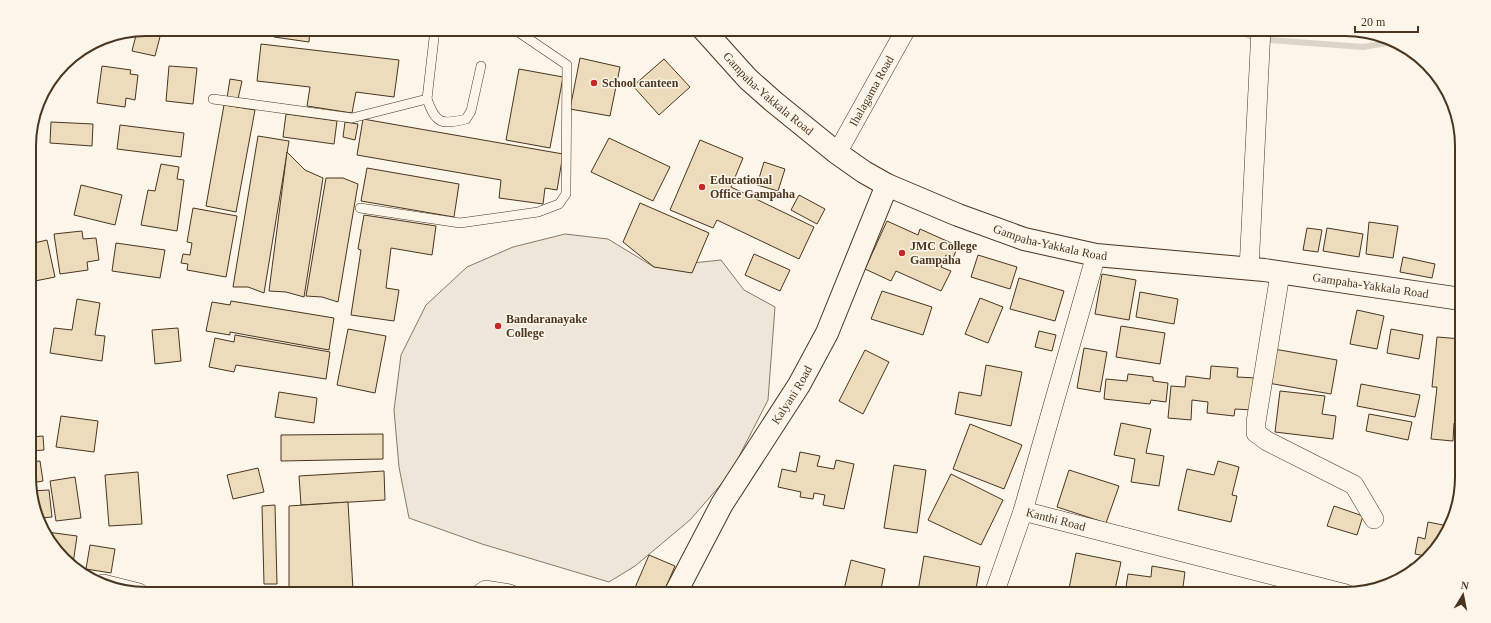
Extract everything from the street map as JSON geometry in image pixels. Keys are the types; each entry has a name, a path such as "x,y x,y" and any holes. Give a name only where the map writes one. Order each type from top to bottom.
{"main road":[{"name":"Gampaha-Yakkala Road","path":"709,36 748,79 837,153 864,172 887,185 958,215 1024,240 1096,255 1249,269 1455,298"},
{"name":"Kalyani Road","path":"679,587 722,504 799,385 823,339 887,185"}],"street":[{"name":"Ihalagama Road","path":"837,153 902,36"},
{"path":"1249,269 1261,36"},
{"name":"Kanthi Road","path":"1096,255 1023,511 1293,587"},
{"path":"1280,274 1256,422 1256,433 1267,441 1354,485 1374,519"},
{"path":"996,587 1023,511"}],"lane":[{"path":"434,36 427,99 432,115 440,121 452,123 466,120 471,111 481,66"},
{"path":"360,208 460,223 538,212 559,204 566,194 567,65 524,36"},
{"path":"213,99 352,118 427,99"}],"shaded area":[{"path":"565,234 608,239 654,267 721,260 744,290 775,307 768,400 730,474 690,520 635,566 609,582 482,544 409,518 399,467 394,410 401,355 426,305 467,267 513,247"}],"building":[{"path":"136,36 160,36 155,56 132,51"},
{"path":"274,36 309,36 309,42"},
{"path":"261,44 399,60 394,97 356,92 352,113 307,106 310,87 257,81"},
{"path":"580,58 620,67 610,116 570,109"},
{"path":"664,59 690,87 659,115 633,86"},
{"path":"102,66 131,70 130,74 138,75 135,100 126,98 125,107 97,103"},
{"path":"169,66 197,68 193,104 166,101"},
{"path":"519,69 563,77 550,148 506,140"},
{"path":"230,79 242,81 238,99 227,98"},
{"path":"224,105 255,110 236,212 206,206"},
{"path":"286,114 337,121 334,144 283,137"},
{"path":"363,119 563,154 557,190 545,188 543,204 499,198 501,180 357,155"},
{"path":"51,122 93,124 92,146 50,143"},
{"path":"345,122 358,124 355,140 343,137"},
{"path":"120,125 184,133 181,157 117,149"},
{"path":"258,136 289,141 264,293 248,287 233,287"},
{"path":"609,138 670,167 653,201 591,172"},
{"path":"700,140 743,158 731,187 814,227 799,259 717,220 713,228 670,210"},
{"path":"287,152 305,170 323,178 304,297 286,292 269,291"},
{"name":"Educational Office Gampaha","path":"764,162 785,169 778,191 757,185"},
{"path":"161,164 179,167 177,179 184,180 177,231 141,225 148,190 155,191"},
{"path":"367,168 459,184 454,217 361,201"},
{"path":"326,178 343,178 358,184 338,302 322,297 306,296"},
{"path":"81,185 122,195 115,225 74,215"},
{"name":"Educational Office Gampaha","path":"799,195 825,209 817,224 791,210"},
{"path":"640,203 709,233 692,273 654,267 623,242"},
{"path":"193,208 237,216 226,277 187,270 188,264 181,263 183,254 190,255 192,243 187,242"},
{"path":"364,215 436,226 432,255 391,248 386,288 399,290 394,321 351,315 361,250 358,249"},
{"path":"887,221 918,235 920,229 958,246 953,258 946,255 941,267 951,271 941,291 896,271 891,281 865,269"},
{"path":"1369,222 1398,226 1393,258 1366,254"},
{"path":"1307,228 1322,230 1318,252 1303,250"},
{"path":"1327,228 1363,234 1359,257 1323,251"},
{"path":"82,231 83,239 96,238 99,260 87,262 88,270 60,274 54,234"},
{"path":"47,240 55,277 36,281 36,243"},
{"path":"116,243 165,250 160,278 112,271"},
{"path":"754,254 790,270 780,291 745,275"},
{"path":"978,255 1017,267 1010,289 971,277"},
{"path":"1403,257 1435,264 1432,278 1400,272"},
{"path":"1102,274 1136,280 1129,320 1095,314"},
{"path":"1019,278 1064,291 1055,321 1010,309"},
{"path":"882,291 932,307 923,335 871,319"},
{"path":"1140,292 1178,299 1174,324 1136,317"},
{"path":"980,298 1003,307 988,343 965,334"},
{"path":"77,299 100,303 95,335 105,336 102,361 50,353 54,328 72,330"},
{"path":"231,301 334,318 329,350 230,332 230,335 206,331 212,302 230,305"},
{"path":"1357,310 1384,316 1377,349 1350,344"},
{"path":"1121,326 1165,333 1160,364 1116,357"},
{"path":"178,328 181,361 155,364 152,330"},
{"path":"348,329 386,336 375,393 337,385"},
{"path":"1391,329 1423,335 1419,359 1387,353"},
{"path":"1039,331 1056,335 1052,351 1035,347"},
{"path":"235,335 330,352 326,379 236,365 234,372 209,367 215,338 234,342"},
{"path":"1437,337 1455,338 1455,423 1453,441 1431,439 1437,387 1432,387"},
{"path":"1084,348 1107,352 1100,392 1077,388"},
{"path":"1274,349 1337,360 1331,394 1268,383"},
{"path":"865,350 889,362 863,414 839,401"},
{"path":"986,365 1022,372 1011,426 955,414 959,392 981,396"},
{"path":"1211,366 1238,368 1237,377 1256,378 1253,410 1235,409 1234,416 1207,413 1208,402 1192,400 1191,420 1168,418 1171,386 1185,387 1186,376 1210,379"},
{"path":"1128,374 1153,377 1153,381 1168,383 1166,402 1151,400 1150,404 1104,399 1106,379 1127,381"},
{"path":"1361,384 1420,395 1415,417 1357,406"},
{"path":"1280,391 1325,396 1322,414 1336,416 1333,439 1275,432"},
{"path":"279,392 317,398 314,423 275,417"},
{"path":"1369,414 1412,422 1408,440 1366,431"},
{"path":"61,416 98,421 94,452 56,447"},
{"path":"1121,423 1151,429 1146,453 1164,456 1159,486 1131,482 1135,459 1114,455"},
{"path":"970,424 1022,445 1004,489 953,469"},
{"path":"383,434 383,459 281,461 281,435"},
{"path":"43,436 44,450 36,451 36,437"},
{"path":"800,452 820,456 817,466 834,469 836,460 854,464 844,509 823,505 825,495 814,493 813,499 800,497 801,492 778,487 782,469 796,472"},
{"path":"36,461 40,461 43,481 36,482"},
{"path":"1218,461 1239,467 1232,495 1237,496 1231,522 1178,510 1187,469 1214,475"},
{"path":"894,465 926,470 917,533 884,528"},
{"path":"258,468 264,492 233,499 227,475"},
{"path":"1069,470 1119,486 1106,523 1057,507"},
{"path":"384,471 385,500 301,505 299,476"},
{"path":"138,472 142,524 109,526 105,475"},
{"path":"951,474 1003,500 981,545 928,520"},
{"path":"75,477 81,518 56,521 50,481"},
{"path":"49,490 52,517 44,518 37,491"},
{"path":"348,502 353,587 289,587 289,506"},
{"path":"275,505 277,584 264,584 262,506"},
{"path":"1334,506 1363,516 1357,535 1327,526"},
{"path":"1428,522 1444,525 1428,549 1422,555 1415,554 1418,537 1425,539"},
{"path":"51,533 77,536 74,560 63,549"},
{"path":"90,545 115,549 111,573 86,569"},
{"path":"1076,553 1121,562 1116,587 1069,587"},
{"path":"649,555 675,566 666,587 635,587"},
{"path":"924,556 980,567 976,587 919,587"},
{"path":"851,560 885,569 881,587 845,587"},
{"path":"1152,566 1185,572 1183,587 1126,587 1128,574 1151,577"}],"waterway":[{"path":"1250,36 1257,39 1363,47 1384,43"}],"place":[{"name":"School canteen","path":"594,83"},
{"name":"Educational Office Gampaha","path":"702,187"},
{"name":"JMC College Gampaha","path":"902,253"},
{"name":"Bandaranayake College","path":"498,326"}]}
